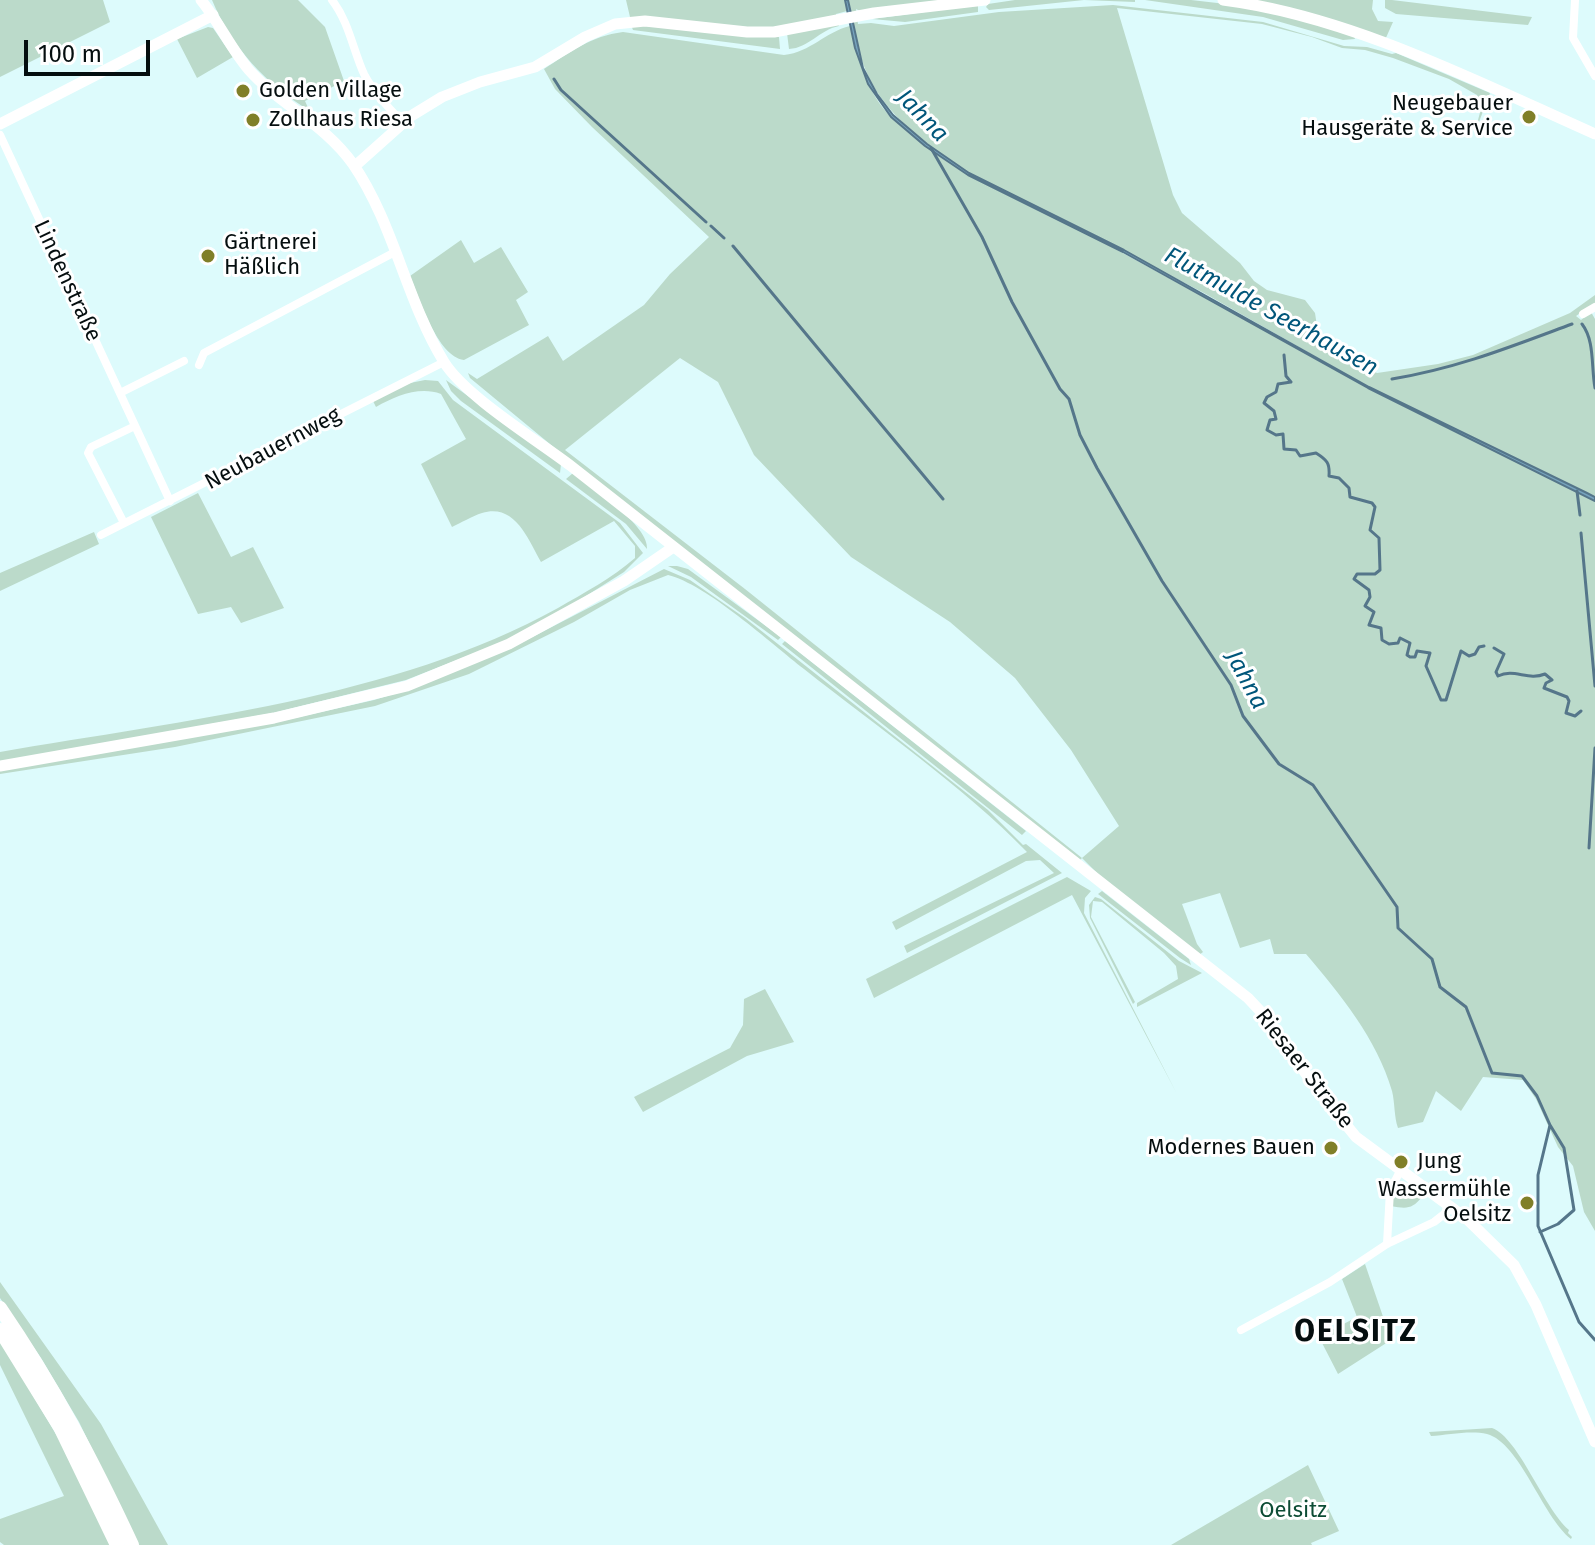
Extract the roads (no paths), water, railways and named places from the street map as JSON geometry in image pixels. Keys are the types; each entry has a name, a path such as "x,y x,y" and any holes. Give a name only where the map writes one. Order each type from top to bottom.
{"highway":[{"path":"0,1308 75,1425 132,1545"},
{"path":"0,1330 60,1427 117,1545"}],"street":[{"name":"Riesaer Straße","path":"202,0 249,70 315,123 355,166 444,362 464,385 1258,1008 1337,1115 1367,1146 1452,1208 1499,1248 1521,1275 1595,1442"},
{"path":"332,0 344,18 365,77 403,123"},
{"path":"355,166 403,123 442,97 480,82 535,67 585,37 624,22 764,32 985,0"},
{"path":"1223,0 1301,14 1395,49 1595,134"},
{"path":"1575,0 1573,38 1595,76"},
{"path":"0,124 213,15"},
{"name":"Lindenstraße","path":"0,135 170,501"},
{"path":"199,365 204,353 395,252"},
{"path":"1583,314 1595,307"},
{"path":"120,393 184,361"},
{"name":"Neubauernweg","path":"101,535 444,362"},
{"path":"124,523 88,453 91,447 135,426"},
{"path":"0,766 274,718 407,686 509,644 624,581 672,548"},
{"path":"1387,1244 1390,1191 1400,1171"},
{"path":"1241,1330 1330,1282 1387,1244 1434,1222 1452,1208"}],"water":[{"path":"845,0 848,0 863,68 877,94 893,115 927,144 969,173 1124,250 1369,387 1595,497 1595,501 1368,388 1123,252 968,175 925,146 891,117 868,84 855,48"}],"waterway":[{"path":"554,79 561,90 706,222"},
{"name":"Jahna","path":"931,148 982,237 1012,302 1060,389 1069,399 1080,435 1097,468 1162,581 1231,685 1243,716 1279,764 1313,785 1397,907 1398,928 1432,959 1440,987 1466,1007 1492,1073 1522,1076 1537,1096 1550,1125 1538,1175 1538,1226 1579,1322 1595,1340"},
{"path":"711,226 724,238"},
{"path":"733,246 943,499"},
{"path":"1392,379 1462,363 1572,324"},
{"path":"1582,324 1591,346 1595,388"},
{"path":"1284,355 1286,376 1291,382 1278,384 1276,392 1267,397 1264,403 1274,411 1276,419 1270,420 1267,430 1276,435 1283,434 1284,449 1296,450 1300,456 1320,455 1328,465 1329,476 1339,478 1349,488 1350,497 1372,503 1375,507 1370,530 1379,538 1380,570 1375,574 1357,574 1354,579 1369,590 1370,597 1365,606 1374,612 1369,625 1381,628 1382,640 1389,644 1398,643 1400,638 1410,643 1407,655 1410,657 1415,657 1417,651 1430,653 1426,666 1441,700 1446,700 1461,651 1469,656 1484,646"},
{"path":"1577,491 1580,515"},
{"path":"1581,533 1595,686"},
{"path":"1494,648 1504,654 1496,672 1498,676 1510,673 1545,674 1552,680 1544,688 1567,697 1566,713 1575,716 1581,711"},
{"path":"1589,848 1595,748"},
{"path":"1540,1232 1558,1224 1574,1210 1564,1148 1550,1125"}],"place":[{"name":"Golden Village","path":"243,91"},
{"name":"Neugebauer Hausgeräte & Service","path":"1529,117"},
{"name":"Zollhaus Riesa","path":"253,120"},
{"name":"Gärtnerei Häßlich","path":"208,256"},
{"name":"Modernes Bauen","path":"1331,1148"},
{"name":"Jung","path":"1401,1162"},
{"name":"Wassermühle Oelsitz","path":"1527,1203"}],"district":[{"name":"OELSITZ","path":"1356,1333"}],"water label":[{"name":"Flutmulde Seerhausen","path":"1271,312"}],"park label":[{"name":"Oelsitz","path":"1293,1511"}]}
